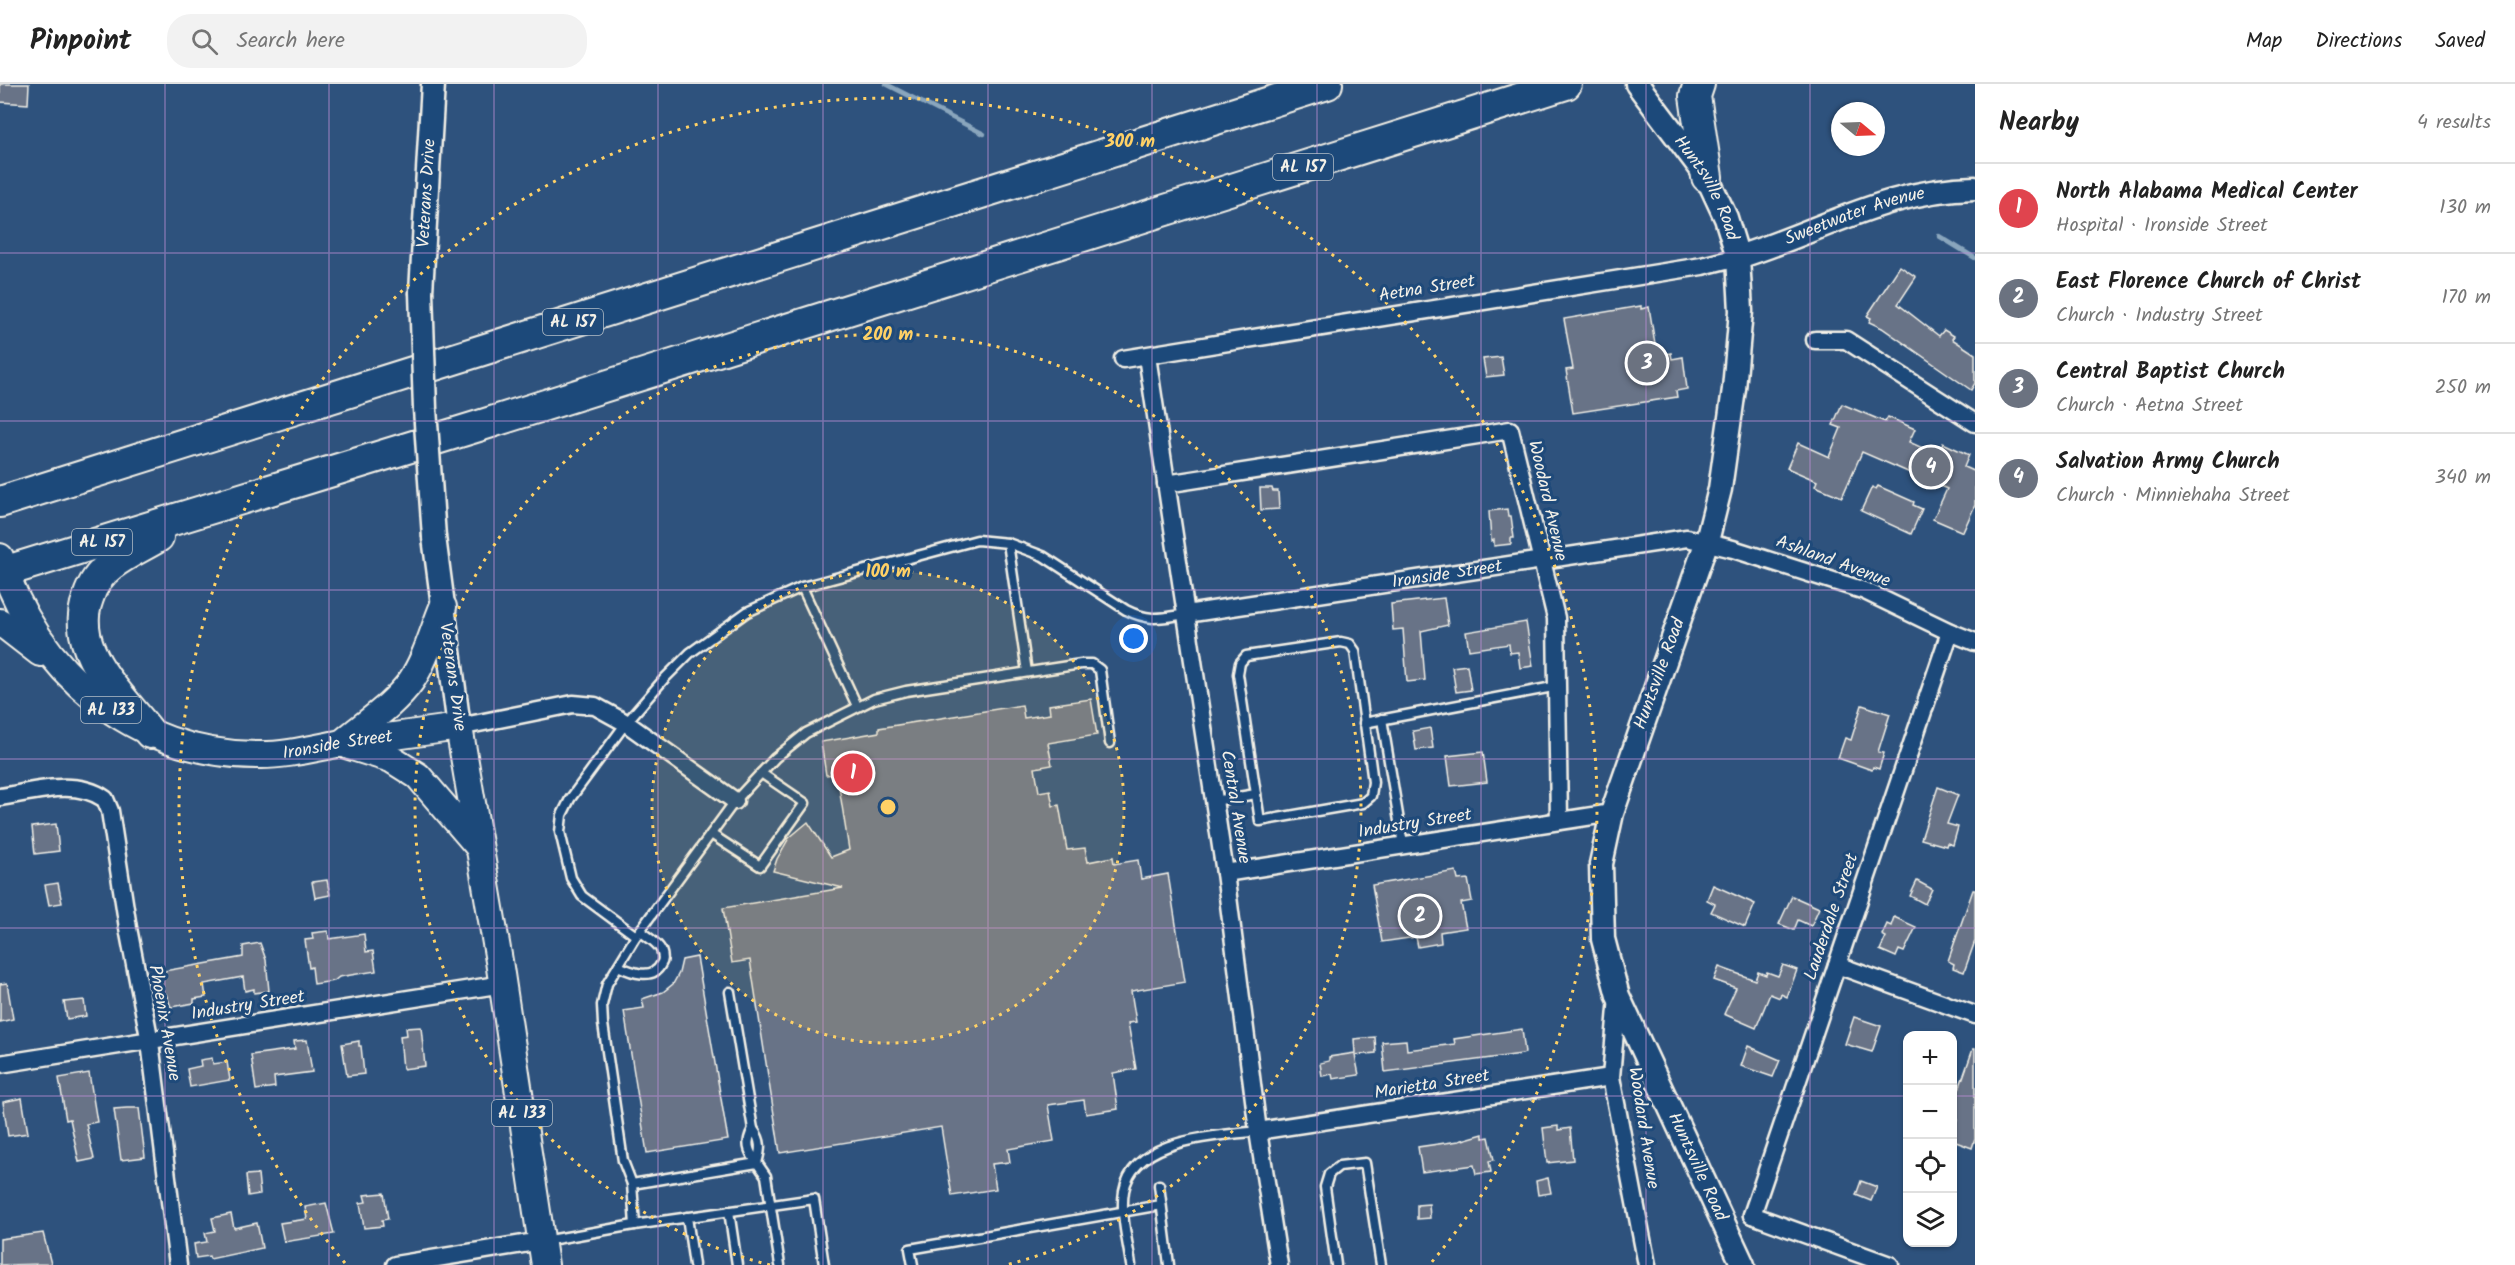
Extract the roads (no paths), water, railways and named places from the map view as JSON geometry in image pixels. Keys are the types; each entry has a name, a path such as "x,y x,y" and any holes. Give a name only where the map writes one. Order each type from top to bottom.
{"highway":[{"name":"AL 157","path":"0,502 1327,84"},
{"name":"AL 157","path":"2,567 199,513 1566,84"},
{"path":"1698,84 1695,96 1707,177"},
{"path":"150,733 98,668 88,648 83,626 86,604 93,584 110,566 199,513"}],"main road":[{"name":"Veterans Drive","path":"433,84 421,292 425,409 434,537 459,727 503,984 543,1253"},
{"name":"Huntsville Road","path":"1637,84 1707,177 1726,218 1738,257 1741,311 1734,389 1720,489 1707,541 1612,813 1601,864 1603,939 1618,996 1743,1265"},
{"name":"Sweetwater Avenue","path":"1738,257 1901,197 1954,188 1975,188"},
{"name":"Ironside Street","path":"2,567 28,622 52,657 75,682 98,702 150,733 183,745 218,752 257,755 459,727"},
{"path":"340,744 398,697 411,681 420,665 443,607"},
{"path":"0,622 75,682"},
{"path":"340,744 391,759 418,776 478,847"}],"street":[{"name":"Aetna Street","path":"1123,359 1702,266 1738,257"},
{"path":"1815,340 1846,340 1975,423"},
{"name":"Central Avenue","path":"1147,356 1225,873 1258,1131 1279,1265"},
{"name":"Woodard Avenue","path":"1166,484 1510,429 1556,618 1559,821"},
{"name":"Ironside Street","path":"1186,614 1687,538 1707,541"},
{"name":"Ashland Avenue","path":"1707,541 1865,591 1975,642"},
{"name":"Lauderdale Street","path":"1752,1215 1950,632"},
{"name":"Ironside Street","path":"459,727 573,704 595,706 626,723 735,801"},
{"name":"Phoenix Avenue","path":"0,797 66,788 83,788 105,799 110,811 128,928 150,1042 178,1265"},
{"name":"Industry Street","path":"1225,873 1612,813"},
{"path":"1837,965 1975,1015"},
{"name":"Industry Street","path":"0,1064 150,1042 503,984"},
{"name":"Woodard Avenue","path":"1618,996 1611,1077 1647,1265"},
{"name":"Marietta Street","path":"1258,1131 1611,1077"},
{"path":"1728,1231 1752,1215 1890,1265"},
{"path":"395,1265 543,1253"}],"lane":[{"path":"618,966 642,974 654,972 661,966 663,958 661,949 582,896 572,878 560,832 562,815 570,799 626,723 690,653 747,612 802,587 977,540 1008,543 1042,556 1126,610 1141,617 1151,620 1186,614"},
{"path":"1008,543 1027,672"},
{"path":"802,587 857,706"},
{"path":"1341,642 1350,644 1355,651 1373,782 1371,796 1364,803 1260,820 1256,794 1238,674 1240,663 1245,656 1341,642"},
{"path":"635,1225 632,1184 623,1161 603,1024 602,1005 607,984 638,934 735,801 775,758 806,733 874,699 906,691 1081,664 1092,664 1100,670 1110,744"},
{"path":"1364,723 1558,686"},
{"path":"1382,719 1403,845"},
{"path":"711,834 760,866 805,804 761,773"},
{"path":"1214,801 1256,794"},
{"path":"730,992 753,1129 760,1139 761,1151 757,1163"},
{"path":"1131,1265 1123,1212 1124,1190 1133,1170 1152,1153 1171,1144 1258,1131"},
{"path":"632,1184 757,1163"},
{"path":"757,1163 766,1176 780,1265"},
{"path":"1336,1265 1325,1186 1329,1174 1338,1166 1365,1163 1381,1265"},
{"path":"1159,1185 1169,1265"},
{"path":"543,1253 635,1225 814,1199 824,1265"},
{"path":"913,1265 910,1249 1161,1205"},
{"path":"729,1211 737,1265"},
{"path":"687,1217 694,1265"}],"waterway":[{"path":"886,84 984,134"},
{"path":"1939,236 1975,258"}],"place":[{"name":"Central Baptist Church","path":"1647,363"},
{"name":"Salvation Army Church","path":"1931,467"},
{"name":"North Alabama Medical Center","path":"853,773"},
{"name":"East Florence Church of Christ","path":"1420,916"}]}
